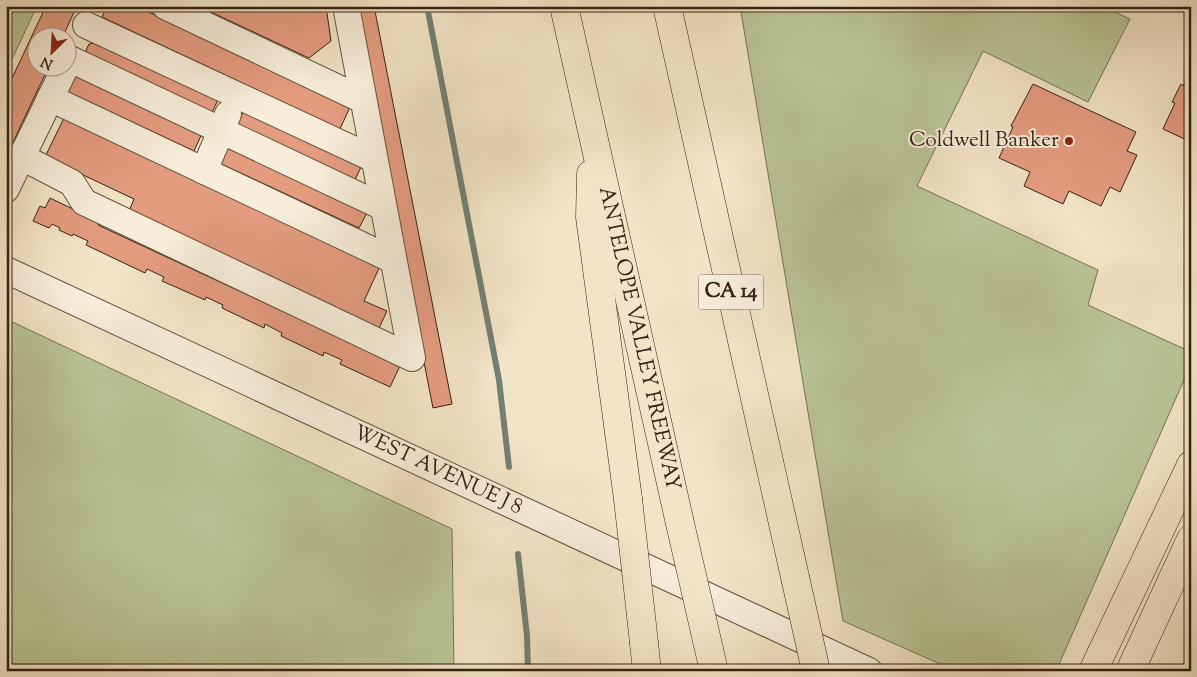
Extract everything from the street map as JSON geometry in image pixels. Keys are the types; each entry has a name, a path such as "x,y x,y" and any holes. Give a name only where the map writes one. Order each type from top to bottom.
{"main road":[{"name":"ANTELOPE VALLEY FREEWAY","path":"564,6 714,671"},
{"name":"CA 14","path":"667,6 816,671"},
{"path":"592,132 590,217 628,499 647,671"},
{"path":"1093,671 1191,465"},
{"path":"1130,671 1191,539"}],"street":[{"path":"165,6 363,100"},
{"path":"22,157 72,183 84,202 412,358 346,6"},
{"path":"78,43 91,16 237,95 374,159"},
{"path":"78,67 222,130 383,206"},
{"path":"6,189 60,78"},
{"path":"204,171 237,95"},
{"path":"50,98 393,260"},
{"name":"WEST AVENUE J 8","path":"6,270 869,671"}],"green space":[{"path":"6,6 37,6 6,72"},
{"path":"740,6 1101,6 1130,19 1088,102 983,51 917,186 1098,270 1088,305 1191,352 1191,364 1056,671 956,671 843,621"},
{"path":"6,319 452,529 454,671 6,671"}],"building":[{"path":"46,6 77,6 67,28 36,28"},
{"path":"107,6 136,6 350,107 340,129 102,17"},
{"path":"198,6 326,6 331,41 309,58"},
{"path":"354,6 374,6 452,404 433,408"},
{"path":"96,42 218,100 210,116 83,57 89,44"},
{"path":"28,44 28,78 43,78 6,157 6,91"},
{"path":"78,70 204,129 194,151 67,92 73,78 78,78"},
{"path":"1191,70 1191,142 1163,129 1175,103 1172,102"},
{"name":"Coldwell Banker","path":"1033,84 1136,132 1127,151 1137,155 1120,192 1110,187 1101,206 1069,191 1063,204 1024,186 1030,172 999,158 1013,127 1011,126"},
{"path":"243,112 361,167 353,184 235,128"},
{"path":"64,118 380,266 364,301 387,311 379,328 129,211 134,199 45,157"},
{"path":"229,141 370,207 359,228 219,163"},
{"path":"50,198 100,222 98,225 400,366 390,387 340,364 342,360 324,352 323,356 281,336 282,333 265,324 264,328 222,308 223,305 206,297 205,300 162,281 164,277 147,269 145,273 86,245 88,241 59,230 60,228 52,224 49,228 33,221 40,206 45,208"}],"waterway":[{"path":"427,6 499,380 509,467"},
{"path":"518,554 527,636 528,671"}],"place":[{"name":"Coldwell Banker","path":"1069,141"}]}
